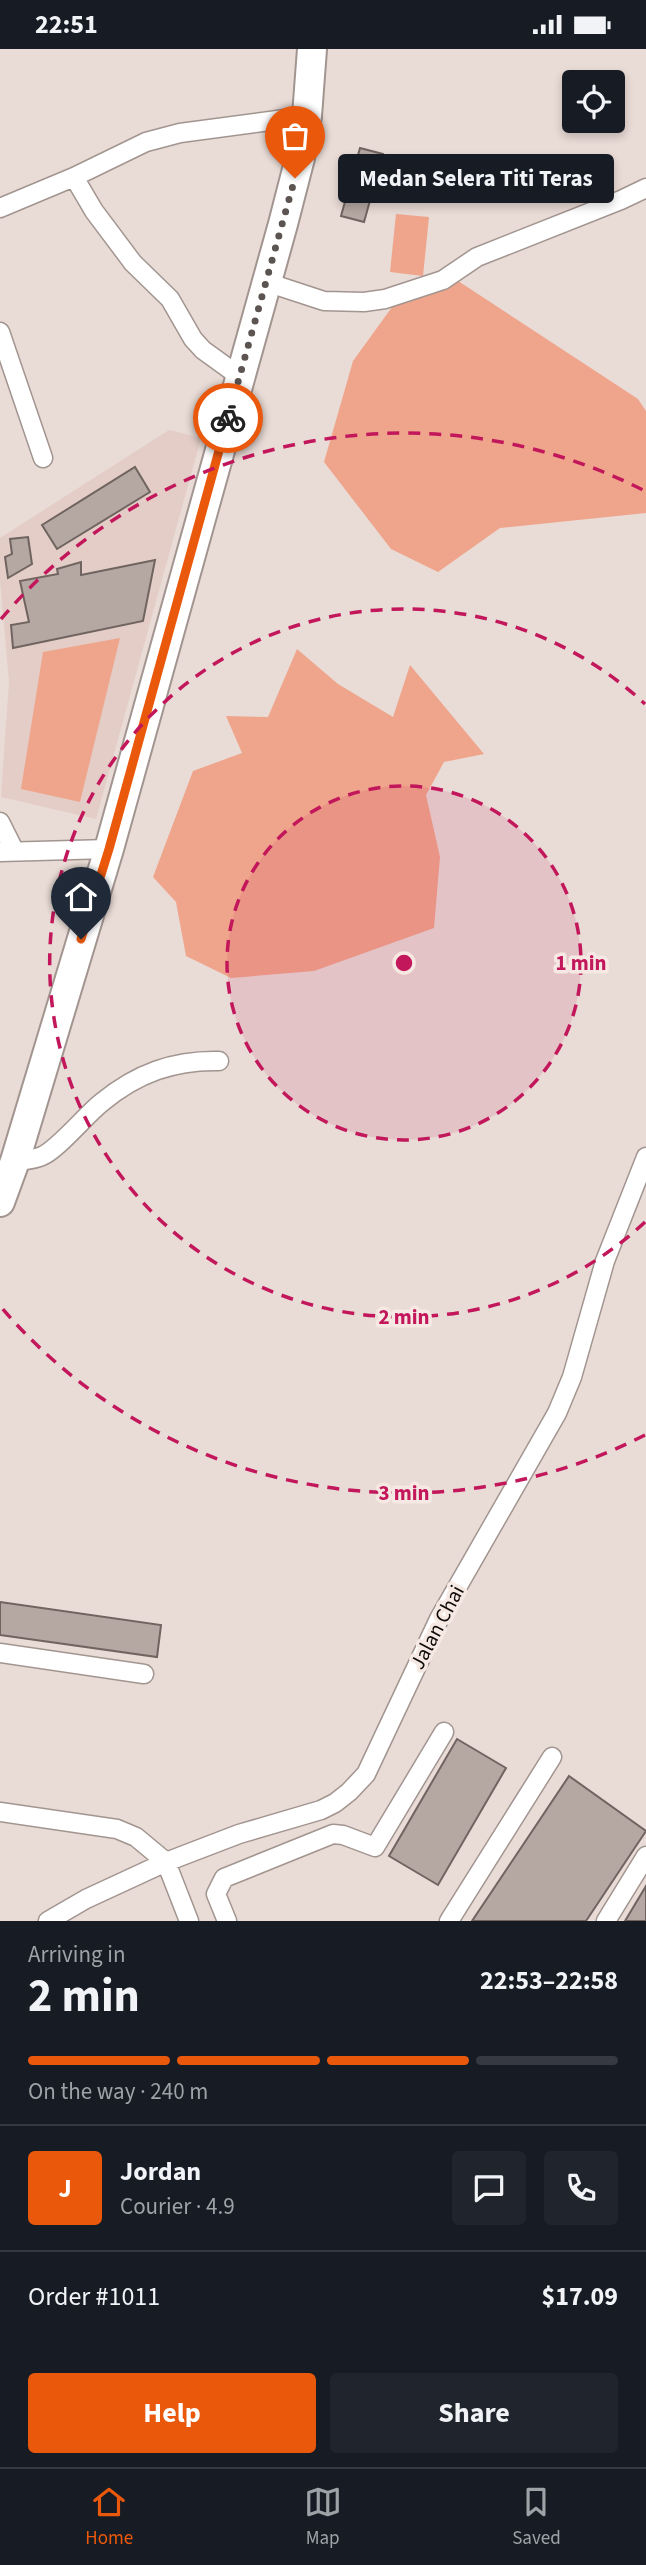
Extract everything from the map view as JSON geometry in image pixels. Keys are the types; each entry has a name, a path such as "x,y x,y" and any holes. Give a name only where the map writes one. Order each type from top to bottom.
{"main road":[{"path":"0,1202 15,1161 109,849 300,158 307,116 312,49"}],"street":[{"path":"0,208 74,177 132,147 164,137 307,116"},
{"path":"74,177 94,211 134,263 170,299 193,339 203,350 239,376"},
{"path":"266,282 324,301 364,302 385,299 443,280 477,257 646,188"},
{"path":"0,332 43,458"},
{"path":"0,822 7,851 109,849"},
{"path":"15,1161 43,1156 111,1095 164,1066 194,1061 219,1061"},
{"name":"Jalan Chai","path":"48,1921 86,1899 166,1862 239,1834 321,1810 349,1792 366,1774 439,1619 557,1413 572,1377 605,1261 646,1157"},
{"path":"0,1653 144,1674"},
{"path":"228,1921 216,1895 224,1878 334,1834 375,1847 444,1732"},
{"path":"449,1921 552,1757"},
{"path":"0,1812 117,1829 144,1843 166,1862 189,1921"},
{"path":"606,1921 646,1856"}],"shaded area":[{"path":"396,214 429,217 423,276 390,272"},
{"path":"449,275 638,399 646,411 646,513 500,528 438,572 391,549 324,462 353,361 400,296"},
{"path":"169,430 201,438 96,819 1,797 9,682 0,579 0,538"},
{"path":"120,638 80,802 21,789 43,652"},
{"path":"297,649 338,684 393,717 410,665 484,754 444,762 426,795 440,857 434,928 314,971 231,978 186,956 176,902 153,877 193,771 242,753 226,716 268,717"}],"building":[{"path":"360,148 383,154 364,222 341,216"},
{"path":"135,467 150,492 57,549 42,525"},
{"path":"28,537 32,564 8,578 5,557 12,554 10,539"},
{"path":"155,560 143,621 13,648 11,625 29,622 20,581 58,574 57,569 81,562 81,575"},
{"path":"0,1602 161,1625 157,1657 0,1635"},
{"path":"457,1739 506,1768 438,1885 389,1856"},
{"path":"569,1776 646,1831 586,1921 472,1921"},
{"path":"646,1886 646,1921 625,1921"}],"way so far":[{"path":"228,418 295,178"}],"place":[{"name":"Medan Selera Titi Teras","path":"295,178"}],"route":[{"path":"81,939 109,849 228,418"}]}
